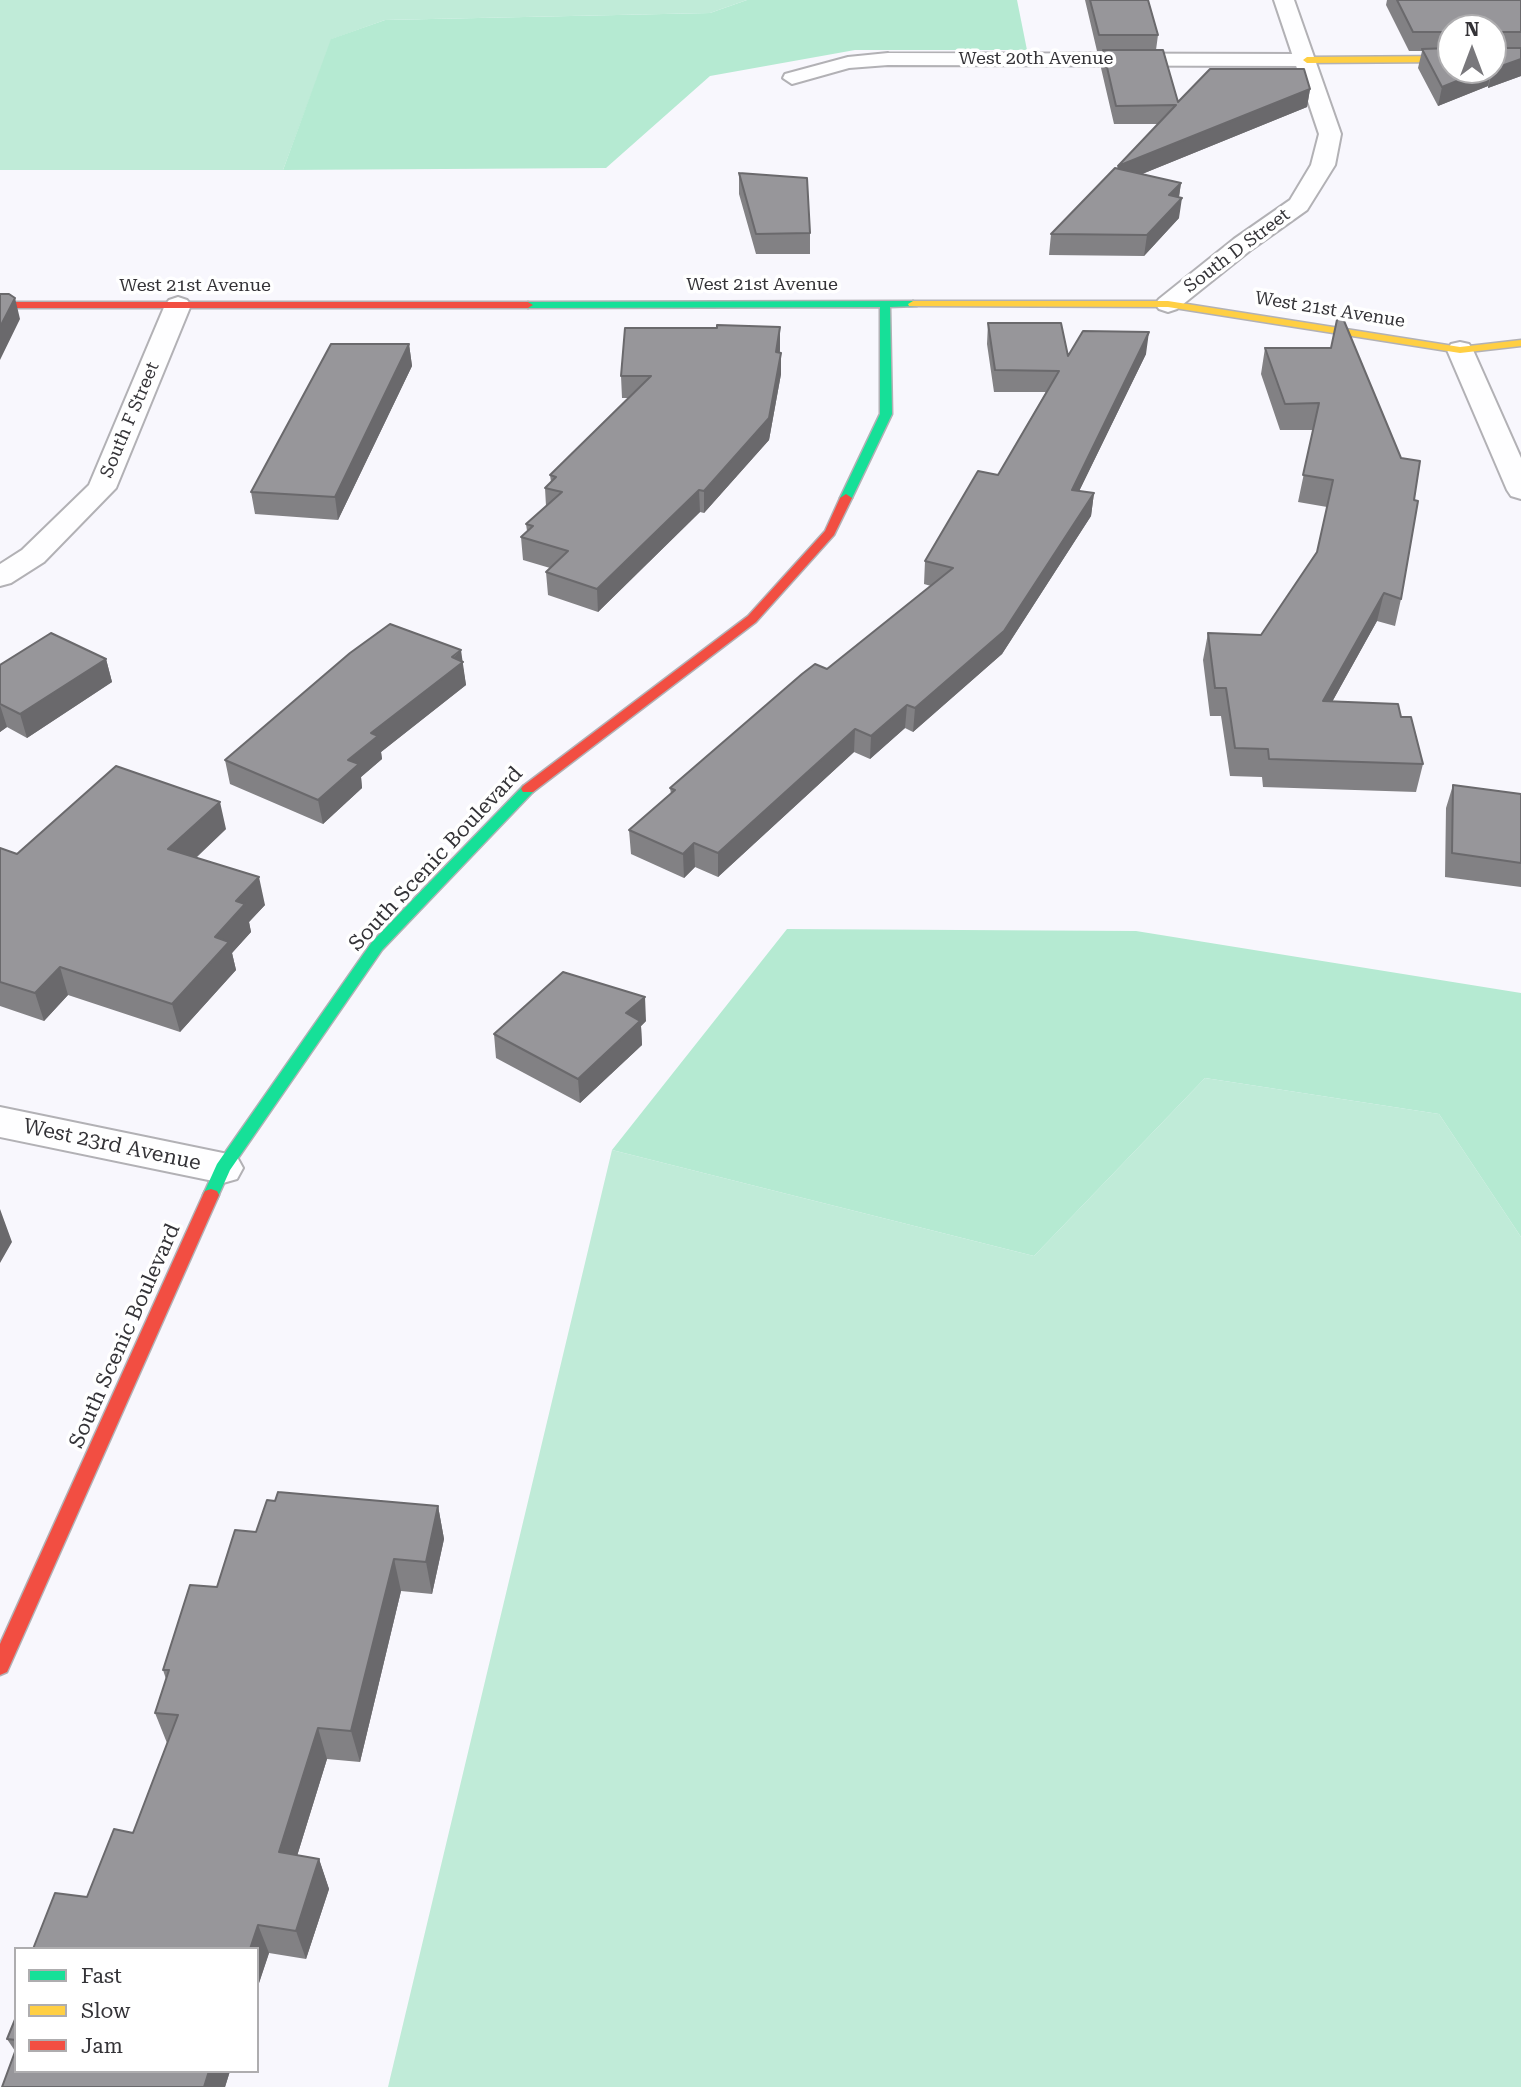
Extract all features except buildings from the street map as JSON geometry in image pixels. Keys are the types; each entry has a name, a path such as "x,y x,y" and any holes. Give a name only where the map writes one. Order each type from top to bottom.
{"street":[{"name":"South D Street","path":"1168,304 1243,244 1299,205 1323,165 1330,134 1307,60 1284,0"},
{"name":"West 20th Avenue","path":"1307,60 1437,59"},
{"name":"South Scenic Boulevard","path":"0,1666 223,1168 387,936 531,786 752,619 830,532 886,414 885,304"},
{"name":"West 21st Avenue","path":"0,305 1168,304 1461,350 1521,343"},
{"name":"South F Street","path":"0,577 33,556 102,488 178,305"},
{"path":"1461,350 1521,490"},
{"name":"West 23rd Avenue","path":"0,1122 223,1168"}],"lane":[{"name":"West 20th Avenue","path":"792,78 848,63 888,59 1307,60"}],"green space":[{"path":"0,0 747,0 710,13 385,20 332,39 283,170 0,170"},
{"path":"747,0 1017,0 1027,50 855,50 710,76 606,168 283,170 331,39 385,20 710,13"},
{"path":"787,929 1136,931 1521,993 1521,1237 1439,1114 1205,1078 1034,1256 612,1150"},
{"path":"1205,1078 1439,1114 1521,1237 1521,2087 388,2087 612,1150 1034,1256"}],"traffic: fast":[{"path":"528,305 913,304"},
{"path":"846,498 886,414 885,305"},
{"path":"211,1195 223,1168 377,946 528,789"}],"traffic: slow":[{"path":"1307,60 1437,59"},
{"path":"913,304 1168,304 1460,350 1521,343"}],"traffic: jam":[{"path":"0,305 528,305"},
{"path":"528,789 752,619 830,532 846,498"},
{"path":"0,1666 211,1195"}]}
